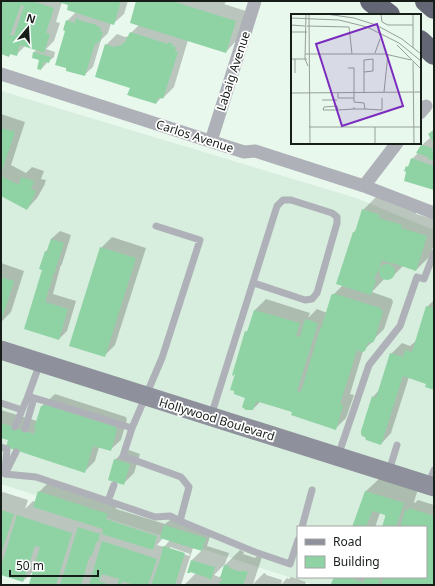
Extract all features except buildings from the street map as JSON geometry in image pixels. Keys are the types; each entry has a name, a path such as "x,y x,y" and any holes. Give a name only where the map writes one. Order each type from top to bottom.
{"highway":[{"path":"371,1 388,14"},
{"path":"421,42 434,54"}],"main road":[{"name":"Hollywood Boulevard","path":"1,350 388,472 432,481"}],"street":[{"name":"Labaig Avenue","path":"211,141 255,1"},
{"name":"Carlos Avenue","path":"1,74 244,152 255,151 364,186 434,213"},
{"path":"364,186 396,144"}],"lane":[{"path":"211,416 277,206 283,200 291,200 332,213 337,217 337,223 317,293 312,299 305,300 254,283"},
{"path":"156,226 200,240 162,358 132,428 123,456 181,477 189,487 180,521"},
{"path":"338,456 369,365 400,326 417,277 424,279 434,253"},
{"path":"25,429 31,397 40,363"},
{"path":"31,397 132,428"},
{"path":"15,427 22,410 31,397"},
{"path":"1,404 22,410"},
{"path":"388,472 397,445"},
{"path":"1,447 7,449 3,474"},
{"path":"3,474 16,452"},
{"path":"3,474 36,477 155,516 170,516 255,552 290,564 297,543"},
{"path":"108,501 114,485"},
{"path":"302,526 312,490"}],"shaded area":[{"path":"1,91 356,198 434,230 434,585 314,585 1,484"}]}
